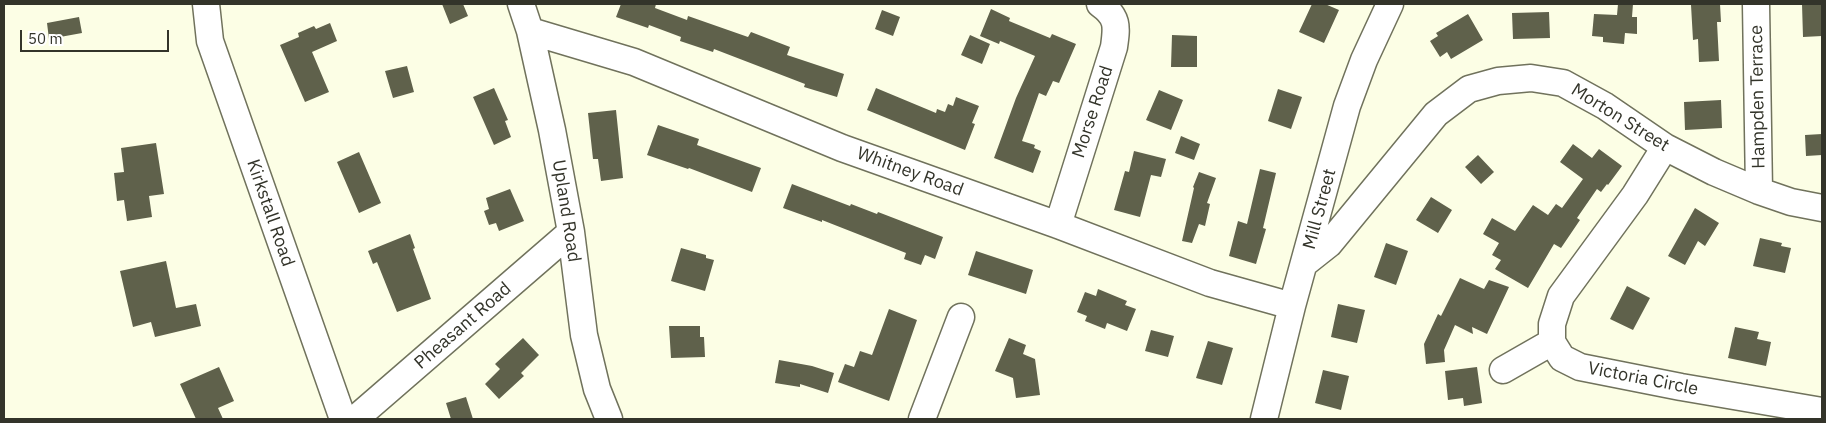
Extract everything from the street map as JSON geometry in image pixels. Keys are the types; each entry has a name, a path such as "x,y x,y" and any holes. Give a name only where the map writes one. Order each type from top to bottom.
{"street":[{"name":"Kirkstall Road","path":"206,4 210,41 343,419"},
{"name":"Upland Road","path":"521,4 530,31 552,130 570,232 584,336 597,389 609,419"},
{"name":"Morse Road","path":"1058,225 1114,47 1117,26 1110,11 1100,4"},
{"name":"Mill Street","path":"1264,419 1292,306 1348,106 1364,60 1390,4"},
{"name":"Hampden Terrace","path":"1756,4 1759,191"},
{"name":"Whitney Road","path":"530,31 634,62 840,148 1058,225 1210,283 1292,306"},
{"name":"Morton Street","path":"1305,263 1329,244 1436,114 1469,89 1498,81 1531,78 1563,82 1605,106 1665,147 1714,172 1759,191 1792,202 1822,208"},
{"path":"1503,370 1552,342 1552,324 1562,296 1635,194 1665,147"},
{"name":"Pheasant Road","path":"355,419 570,232"},
{"path":"922,419 961,317"},
{"name":"Victoria Circle","path":"1552,342 1562,358 1580,367 1681,387 1822,410"}],"building":[{"path":"442,4 463,4 468,16 450,24"},
{"path":"621,4 656,4 655,8 687,20 688,16 748,37 751,32 790,47 787,55 844,74 837,97 804,87 805,84 714,49 713,52 680,41 681,37 649,25 648,28 616,17"},
{"path":"1312,4 1325,4 1339,10 1324,43 1299,32"},
{"path":"1618,4 1633,4 1632,17 1637,17 1637,34 1625,33 1624,44 1603,42 1603,37 1592,36 1594,14 1617,15"},
{"path":"1720,4 1721,22 1717,22 1719,61 1699,62 1698,39 1693,40 1691,5"},
{"path":"1802,4 1822,4 1822,36 1803,37"},
{"path":"991,9 1010,18 1009,21 1050,38 1052,34 1076,44 1059,83 1053,81 1046,96 1039,93 1022,141 1035,145 1034,148 1041,151 1033,173 994,158 1016,98 1035,56 1000,41 999,44 980,36"},
{"path":"882,10 900,17 893,36 875,29"},
{"path":"1549,12 1550,38 1513,39 1512,13"},
{"path":"1468,14 1483,40 1451,59 1447,52 1440,57 1430,41 1438,36 1436,33"},
{"path":"79,17 82,33 49,39 47,23"},
{"path":"330,23 337,41 312,52 329,92 305,102 280,45 299,37 298,33 314,26 316,29"},
{"path":"970,35 990,44 982,64 961,55"},
{"path":"1172,35 1197,36 1197,67 1171,67"},
{"path":"407,66 414,92 393,98 385,71"},
{"path":"494,88 508,120 505,121 511,137 494,145 473,97"},
{"path":"876,88 936,113 937,109 945,112 948,104 953,106 956,97 979,106 972,123 975,124 965,150 867,110"},
{"path":"1278,89 1302,97 1291,129 1268,121"},
{"path":"1159,90 1183,100 1171,130 1146,120"},
{"path":"1721,100 1722,128 1685,130 1684,102"},
{"path":"616,110 623,178 601,181 598,159 593,159 588,113"},
{"path":"658,125 699,139 697,145 761,168 752,192 689,168 647,155"},
{"path":"1822,134 1822,155 1806,156 1805,135"},
{"path":"1181,136 1200,144 1194,160 1175,153"},
{"path":"156,143 164,194 149,196 152,217 127,221 124,200 117,201 114,173 124,172 121,148"},
{"path":"1573,144 1592,158 1599,149 1622,166 1601,192 1597,189 1577,218 1580,220 1561,248 1554,244 1528,288 1495,269 1501,260 1492,255 1499,243 1483,234 1492,218 1515,231 1533,205 1548,215 1556,204 1562,208 1583,179 1560,162"},
{"path":"1134,151 1166,159 1161,177 1151,175 1140,217 1114,210 1125,171 1129,172"},
{"path":"359,152 381,203 359,213 337,162"},
{"path":"1478,155 1494,172 1481,184 1465,167"},
{"path":"1260,169 1276,173 1263,228 1266,229 1256,264 1229,256 1238,221 1247,224"},
{"path":"1199,172 1216,178 1207,203 1210,204 1205,226 1199,224 1192,243 1182,241 1193,187"},
{"path":"792,184 850,206 851,204 877,214 878,212 943,237 935,259 925,255 921,265 904,259 906,253 822,220 822,222 783,208"},
{"path":"510,189 524,221 499,231 496,223 489,225 484,211 489,209 486,198"},
{"path":"1431,197 1452,210 1438,233 1416,220"},
{"path":"1695,208 1719,223 1705,246 1698,241 1685,265 1668,256"},
{"path":"410,234 415,248 413,249 431,299 397,312 377,262 373,264 368,251"},
{"path":"1760,238 1782,243 1781,246 1791,248 1785,273 1753,266"},
{"path":"1386,243 1408,251 1396,285 1374,277"},
{"path":"681,248 706,255 706,258 714,260 705,291 671,281"},
{"path":"976,251 1033,270 1026,294 968,275"},
{"path":"166,261 176,308 196,304 201,326 155,337 151,322 133,327 120,271"},
{"path":"1460,278 1484,289 1489,280 1509,287 1487,334 1472,327 1473,334 1455,325 1444,350 1445,362 1426,364 1424,344 1438,314 1441,316"},
{"path":"1627,286 1650,298 1633,330 1610,319"},
{"path":"1098,289 1127,301 1125,305 1136,309 1127,331 1107,323 1105,329 1085,321 1087,316 1077,312 1085,292 1096,296"},
{"path":"1338,304 1365,310 1357,343 1331,337"},
{"path":"889,309 917,320 889,401 838,382 845,364 854,367 860,351 872,355"},
{"path":"669,326 700,326 700,337 704,337 705,357 671,358"},
{"path":"1735,327 1759,332 1757,339 1771,342 1766,366 1728,358"},
{"path":"1151,330 1174,336 1168,357 1145,351"},
{"path":"523,338 539,355 521,373 524,376 499,399 485,384 500,369 495,364"},
{"path":"1009,338 1026,345 1023,354 1035,359 1040,395 1016,398 1013,378 995,371"},
{"path":"1208,341 1233,348 1222,385 1196,378"},
{"path":"779,360 812,366 834,373 828,393 800,384 800,387 775,383"},
{"path":"219,367 234,401 218,408 223,419 196,419 180,384"},
{"path":"1477,367 1482,403 1464,406 1463,398 1448,400 1445,371"},
{"path":"1323,370 1349,376 1341,410 1315,403"},
{"path":"466,397 473,419 451,419 446,403"}]}
